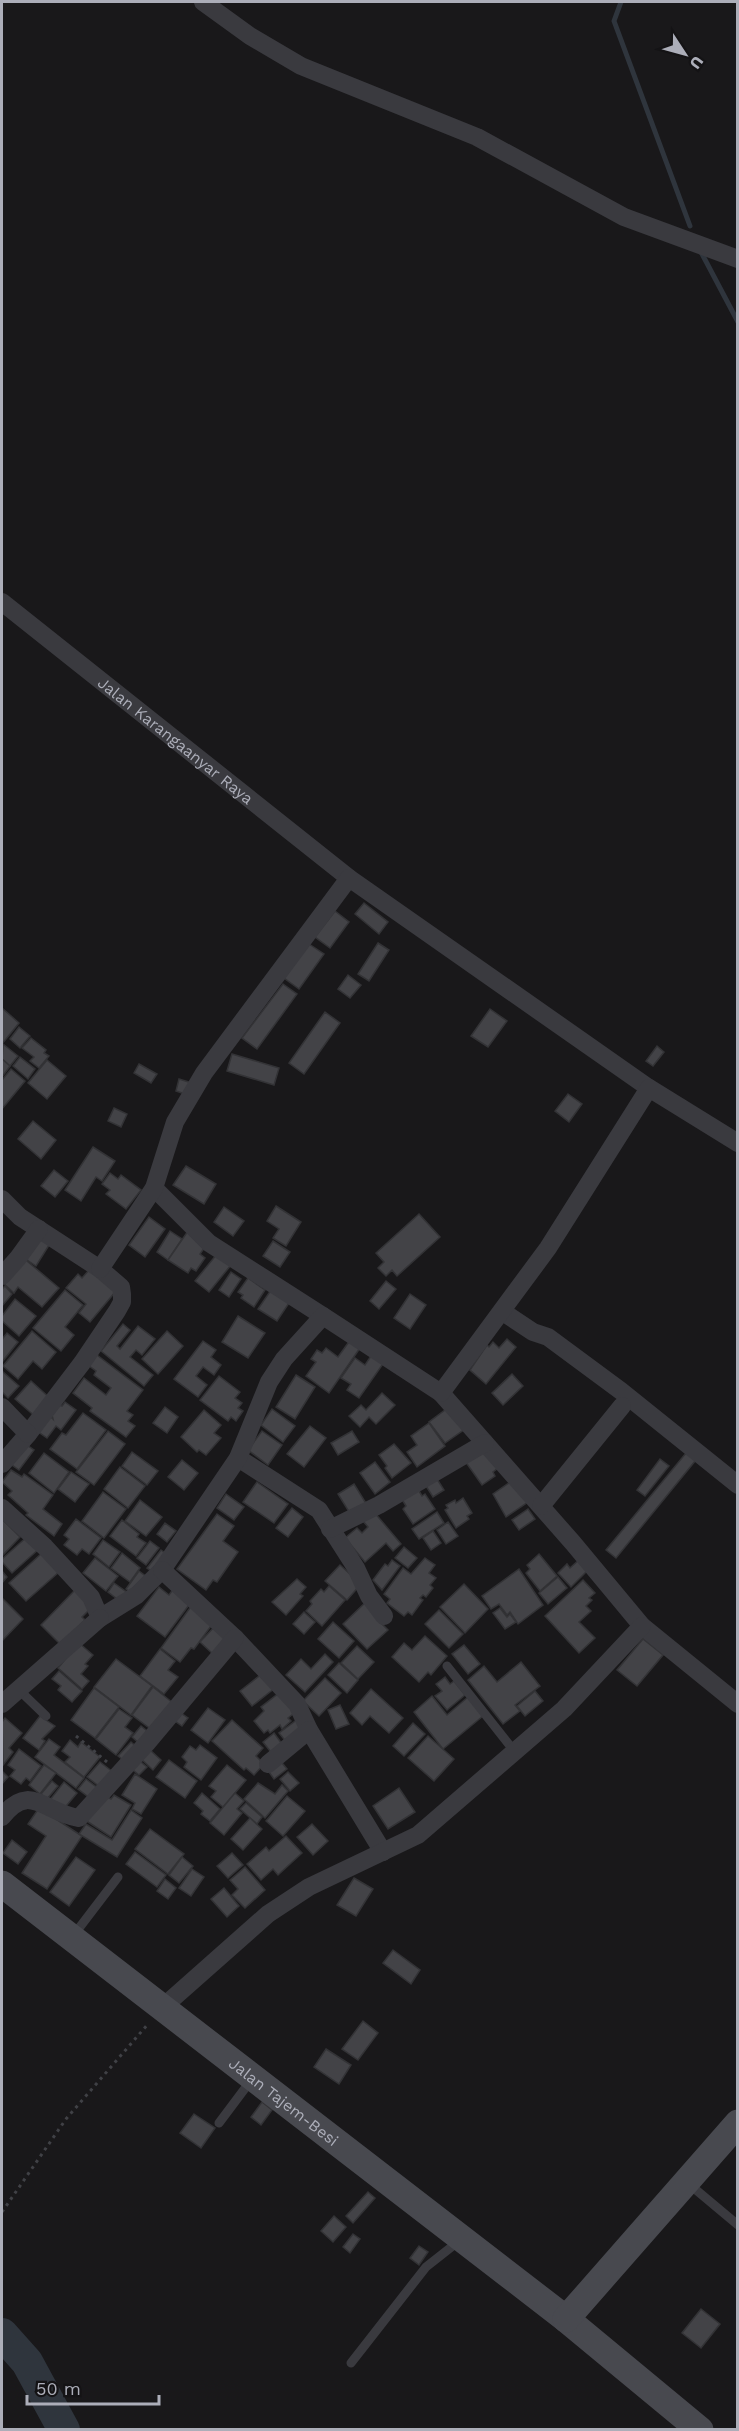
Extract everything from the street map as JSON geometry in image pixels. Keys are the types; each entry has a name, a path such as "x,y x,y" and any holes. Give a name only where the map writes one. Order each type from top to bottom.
{"street":[{"path":"203,2 250,36 301,66 477,137 624,217 738,259"},
{"name":"Jalan Karangaanyar Raya","path":"2,602 349,878 649,1088 738,1143"},
{"path":"100,1269 154,1188 175,1122 204,1073 349,878"},
{"path":"441,1393 548,1248 649,1088"},
{"path":"154,1188 209,1243 441,1393 541,1506 642,1626 738,1704"},
{"path":"2,1199 20,1217 100,1269 121,1287 122,1302 82,1363 2,1464"},
{"path":"2,1276 39,1229"},
{"path":"503,1312 533,1332 548,1337 621,1391 738,1485"},
{"path":"2,1704 100,1618 137,1595 162,1570 238,1458 269,1382 284,1359 323,1316"},
{"path":"541,1506 622,1406"},
{"path":"2,1407 28,1434"},
{"path":"330,1528 379,1505 485,1443"},
{"path":"238,1458 314,1505 356,1568 369,1596 384,1616"},
{"path":"2,1508 45,1547 91,1597 100,1618"},
{"path":"162,1570 235,1638 297,1704 309,1730 383,1852"},
{"path":"163,2007 268,1914 309,1887 418,1835 564,1709 642,1626"},
{"path":"2,1817 10,1806 21,1799 34,1801 67,1816 79,1818 235,1638"},
{"path":"268,1764 309,1730"},
{"name":"Jalan Tajem-Besi","path":"2,1884 566,2319 700,2430"},
{"path":"566,2319 738,2123"}],"lane":[{"path":"447,1666 515,1752"},
{"path":"18,1689 46,1716"},
{"path":"72,1938 118,1877"},
{"path":"219,2123 254,2077"},
{"path":"687,2182 738,2225"},
{"path":"351,2363 426,2267 461,2239"}],"path":[{"path":"76,1736 120,1773"},
{"path":"2,2212 66,2119 163,2007"}],"building":[{"path":"364,903 388,922 379,934 355,914"},
{"path":"335,911 349,922 330,948 315,937"},
{"path":"378,943 389,950 369,981 358,974"},
{"path":"309,944 324,954 299,989 284,978"},
{"path":"348,975 361,985 350,998 338,989"},
{"path":"283,984 297,994 257,1049 242,1038"},
{"path":"2,1008 19,1023 2,1044"},
{"path":"490,1009 507,1021 488,1047 471,1036"},
{"path":"325,1012 340,1023 304,1074 289,1063"},
{"path":"19,1027 30,1036 20,1048 10,1039"},
{"path":"31,1038 46,1050 44,1053 49,1056 39,1068 30,1061 34,1057 22,1048"},
{"path":"3,1044 18,1056 10,1066 2,1059"},
{"path":"657,1046 664,1052 653,1066 646,1061"},
{"path":"232,1054 279,1068 274,1085 227,1071"},
{"path":"20,1057 35,1069 28,1079 13,1066"},
{"path":"2,1059 10,1066 2,1077"},
{"path":"47,1060 66,1076 47,1099 28,1083"},
{"path":"139,1064 157,1074 151,1083 134,1073"},
{"path":"11,1069 25,1081 2,1109 2,1080"},
{"path":"179,1079 192,1083 188,1095 176,1091"},
{"path":"568,1094 582,1104 569,1122 555,1111"},
{"path":"114,1108 127,1114 121,1127 108,1121"},
{"path":"33,1121 56,1140 41,1159 18,1139"},
{"path":"93,1147 115,1161 102,1181 96,1177 81,1201 65,1190"},
{"path":"186,1166 216,1184 204,1204 173,1185"},
{"path":"54,1170 68,1181 55,1197 41,1186"},
{"path":"110,1173 118,1179 121,1175 141,1190 126,1209 106,1194 110,1190 102,1184"},
{"path":"276,1206 301,1222 286,1246 273,1238 279,1229 267,1221"},
{"path":"224,1207 244,1221 233,1236 214,1222"},
{"path":"419,1214 440,1237 397,1276 392,1270 386,1276 378,1268 384,1262 376,1253"},
{"path":"149,1217 165,1229 145,1257 129,1245"},
{"path":"170,1231 182,1239 168,1260 157,1252"},
{"path":"188,1231 207,1244 200,1254 205,1258 196,1271 191,1268 188,1273 168,1260"},
{"path":"40,1235 51,1242 36,1266 24,1258"},
{"path":"273,1241 290,1252 280,1267 263,1256"},
{"path":"217,1254 231,1265 209,1292 195,1281"},
{"path":"21,1256 59,1288 42,1307 18,1287 14,1293 2,1282"},
{"path":"90,1269 116,1291 90,1322 79,1313 86,1304 66,1288 78,1274 82,1278"},
{"path":"231,1272 241,1279 229,1297 219,1290"},
{"path":"248,1278 265,1290 254,1307 241,1298 243,1295 238,1292"},
{"path":"386,1281 396,1289 379,1309 370,1301"},
{"path":"5,1286 12,1294 2,1306 2,1289"},
{"path":"65,1290 83,1305 65,1327 74,1335 61,1351 33,1328"},
{"path":"271,1290 289,1303 277,1321 258,1309"},
{"path":"410,1294 426,1305 410,1329 394,1318"},
{"path":"15,1299 36,1316 19,1336 2,1321 2,1316"},
{"path":"238,1316 265,1333 248,1358 222,1342"},
{"path":"123,1324 130,1330 117,1346 120,1349 138,1326 155,1339 142,1355 136,1350 130,1357 153,1375 144,1386 101,1351"},
{"path":"32,1331 56,1352 42,1369 33,1361 18,1379 3,1366"},
{"path":"167,1331 183,1346 158,1374 142,1359"},
{"path":"7,1333 18,1342 2,1362 2,1336 3,1338"},
{"path":"351,1339 360,1348 329,1393 306,1376 316,1362 311,1359 317,1350 322,1353 326,1348 338,1357"},
{"path":"507,1339 516,1347 486,1384 470,1370 487,1345 489,1347 493,1342 499,1348"},
{"path":"203,1341 216,1350 211,1357 221,1365 214,1375 203,1367 196,1376 207,1385 198,1397 174,1379"},
{"path":"93,1352 143,1390 127,1411 133,1415 128,1421 135,1426 126,1437 90,1411 92,1408 73,1393 84,1378 106,1395 111,1388 94,1375 96,1371 85,1363"},
{"path":"373,1353 385,1361 359,1398 347,1390 351,1384 341,1378 355,1358 365,1365"},
{"path":"2,1371 19,1386 8,1398 2,1392"},
{"path":"512,1374 523,1386 503,1405 492,1393"},
{"path":"296,1375 315,1387 295,1419 276,1407"},
{"path":"219,1376 240,1392 235,1398 242,1403 238,1408 243,1411 236,1421 231,1417 228,1421 200,1400"},
{"path":"31,1381 52,1400 37,1418 15,1399"},
{"path":"382,1393 395,1405 376,1424 369,1417 360,1427 349,1416 361,1405 366,1410"},
{"path":"65,1402 76,1410 61,1430 56,1426 47,1438 37,1431 49,1415 53,1419 52,1415"},
{"path":"165,1407 178,1417 167,1433 153,1423"},
{"path":"449,1407 465,1429 445,1443 429,1422"},
{"path":"272,1409 295,1426 283,1442 261,1425"},
{"path":"204,1410 221,1425 214,1433 221,1438 206,1455 199,1450 197,1452 181,1437"},
{"path":"83,1413 106,1430 77,1469 50,1449 62,1433 66,1435"},
{"path":"429,1423 445,1446 417,1467 407,1452 417,1445 411,1436"},
{"path":"310,1426 326,1438 304,1467 287,1454"},
{"path":"108,1431 125,1444 94,1485 76,1472"},
{"path":"262,1431 282,1445 268,1465 248,1450"},
{"path":"352,1431 359,1442 338,1455 331,1443"},
{"path":"24,1443 34,1450 19,1470 9,1463"},
{"path":"394,1444 411,1463 392,1478 379,1455"},
{"path":"691,1447 700,1455 616,1558 606,1550"},
{"path":"484,1448 498,1468 493,1472 495,1476 482,1485 465,1461"},
{"path":"132,1452 158,1471 147,1485 122,1466"},
{"path":"44,1453 69,1472 54,1493 29,1473"},
{"path":"660,1459 669,1466 645,1496 637,1490"},
{"path":"182,1460 198,1473 184,1490 168,1477"},
{"path":"375,1462 390,1482 375,1494 360,1473"},
{"path":"120,1467 145,1486 128,1508 104,1489"},
{"path":"11,1470 22,1477 24,1474 53,1495 43,1509 62,1524 54,1536 26,1515 28,1513 8,1495 12,1491 2,1482"},
{"path":"71,1472 89,1484 75,1502 58,1489"},
{"path":"437,1479 444,1490 433,1497 426,1486"},
{"path":"513,1480 528,1502 506,1517 493,1494"},
{"path":"257,1482 288,1504 274,1523 243,1502"},
{"path":"354,1484 367,1505 351,1515 338,1494"},
{"path":"416,1486 422,1496 425,1494 435,1509 413,1524 403,1509 406,1506 400,1496"},
{"path":"103,1492 126,1509 104,1538 82,1521"},
{"path":"226,1494 244,1507 234,1520 217,1508"},
{"path":"463,1498 472,1513 467,1516 469,1519 456,1528 445,1510 448,1508 446,1505 455,1500 456,1503"},
{"path":"140,1500 162,1517 146,1536 125,1521"},
{"path":"292,1508 303,1517 288,1537 276,1528"},
{"path":"528,1509 535,1519 519,1530 512,1520"},
{"path":"374,1512 401,1544 393,1551 386,1543 365,1562 345,1538 357,1528 362,1533 368,1527 363,1521"},
{"path":"437,1512 444,1523 419,1539 412,1529"},
{"path":"217,1514 234,1526 223,1541 238,1552 217,1582 213,1580 206,1590 177,1569"},
{"path":"2,1519 20,1537 2,1556"},
{"path":"76,1519 101,1538 89,1554 82,1549 77,1555 64,1545 69,1539 64,1535"},
{"path":"122,1520 139,1534 137,1537 146,1543 136,1556 110,1536"},
{"path":"448,1522 458,1536 446,1544 437,1530"},
{"path":"165,1523 176,1531 167,1542 157,1534"},
{"path":"433,1531 441,1543 431,1550 423,1538"},
{"path":"29,1535 40,1548 12,1573 2,1559"},
{"path":"103,1540 120,1552 109,1567 93,1554"},
{"path":"150,1541 159,1548 146,1565 137,1558"},
{"path":"404,1547 417,1558 408,1568 395,1558"},
{"path":"161,1550 168,1555 154,1573 147,1568"},
{"path":"42,1553 59,1572 26,1601 9,1583"},
{"path":"122,1553 140,1568 130,1582 111,1568"},
{"path":"539,1554 557,1576 540,1591 526,1573 530,1569 527,1565"},
{"path":"95,1558 118,1576 106,1591 83,1573"},
{"path":"425,1558 435,1565 429,1573 436,1578 430,1585 433,1588 426,1597 423,1595 420,1598 423,1600 412,1615 408,1612 404,1616 387,1603 390,1599 384,1594 403,1568 411,1574"},
{"path":"581,1558 590,1568 571,1587 558,1573 567,1564 570,1568"},
{"path":"392,1560 400,1566 382,1590 373,1580 385,1564 388,1566"},
{"path":"340,1565 361,1584 347,1600 325,1581"},
{"path":"519,1569 543,1605 518,1624 510,1612 507,1615 499,1604 491,1609 482,1596"},
{"path":"2,1571 7,1577 2,1583"},
{"path":"139,1571 148,1578 134,1596 126,1589"},
{"path":"558,1577 567,1588 548,1604 539,1593"},
{"path":"297,1579 306,1587 300,1594 303,1596 286,1615 272,1602"},
{"path":"583,1580 595,1593 589,1598 592,1600 586,1606 591,1611 579,1622 595,1638 579,1653 545,1616"},
{"path":"114,1583 128,1593 121,1602 108,1592"},
{"path":"464,1584 488,1609 465,1633 440,1607"},
{"path":"329,1586 345,1600 322,1626 306,1611 312,1604 310,1601 321,1589 324,1592"},
{"path":"159,1587 169,1595 174,1588 192,1601 165,1637 137,1616"},
{"path":"75,1590 92,1607 82,1617 85,1620 60,1644 41,1625"},
{"path":"2,1598 23,1619 2,1641"},
{"path":"368,1600 380,1622 388,1630 367,1649 343,1624"},
{"path":"192,1605 214,1622 194,1649 191,1648 180,1662 161,1648"},
{"path":"500,1608 507,1617 510,1614 516,1622 505,1629 493,1613"},
{"path":"439,1610 463,1634 449,1648 425,1624"},
{"path":"304,1612 315,1622 304,1634 293,1624"},
{"path":"333,1622 354,1641 339,1658 318,1639"},
{"path":"216,1625 229,1638 213,1654 200,1642"},
{"path":"425,1636 447,1656 431,1675 428,1672 419,1682 392,1657 404,1643 412,1650"},
{"path":"643,1639 663,1655 637,1686 617,1670"},
{"path":"79,1643 93,1655 85,1664 88,1666 81,1674 89,1681 82,1689 58,1668"},
{"path":"464,1645 480,1664 468,1674 452,1654"},
{"path":"357,1646 374,1662 358,1679 341,1663"},
{"path":"160,1649 175,1661 168,1670 178,1677 164,1694 140,1676"},
{"path":"325,1654 333,1662 305,1692 286,1675 301,1659 311,1669"},
{"path":"116,1659 152,1686 131,1715 94,1687"},
{"path":"521,1662 540,1686 515,1705 520,1711 503,1724 468,1680 484,1666 497,1682"},
{"path":"339,1663 358,1680 347,1693 328,1675"},
{"path":"59,1671 82,1691 72,1702 58,1690 61,1686 52,1679"},
{"path":"263,1673 275,1688 252,1706 240,1691"},
{"path":"445,1677 450,1684 454,1681 465,1695 447,1710 435,1696 442,1691 436,1684"},
{"path":"325,1678 341,1693 319,1716 303,1701"},
{"path":"153,1687 173,1703 152,1730 132,1715"},
{"path":"94,1688 119,1707 95,1738 71,1720"},
{"path":"371,1689 403,1718 389,1733 370,1716 362,1725 350,1713"},
{"path":"535,1691 543,1701 525,1716 517,1706"},
{"path":"279,1693 297,1711 288,1718 291,1721 282,1729 280,1725 270,1733 268,1730 264,1733 254,1721 264,1711 261,1707"},
{"path":"432,1696 447,1715 468,1697 483,1716 443,1749 414,1712"},
{"path":"340,1705 349,1724 336,1729 328,1710"},
{"path":"208,1708 225,1720 208,1743 191,1730"},
{"path":"119,1709 132,1718 125,1727 133,1733 116,1755 96,1739"},
{"path":"178,1711 188,1718 182,1726 172,1719"},
{"path":"40,1716 55,1726 42,1739 45,1741 39,1750 23,1738"},
{"path":"5,1718 22,1733 9,1748 13,1752 3,1765 2,1722"},
{"path":"298,1719 306,1729 287,1743 279,1733"},
{"path":"232,1720 263,1748 256,1756 264,1764 254,1775 246,1768 244,1770 212,1741"},
{"path":"413,1723 425,1734 404,1756 393,1746"},
{"path":"141,1726 151,1734 141,1745 132,1737"},
{"path":"274,1733 285,1748 274,1756 263,1742"},
{"path":"428,1736 454,1759 434,1781 408,1758"},
{"path":"49,1739 60,1747 54,1755 84,1778 76,1788 35,1757"},
{"path":"70,1740 78,1747 81,1742 100,1757 84,1777 65,1762 70,1757 62,1751"},
{"path":"131,1742 139,1749 127,1763 118,1756"},
{"path":"200,1745 217,1758 201,1780 184,1767 187,1762 182,1757 190,1746 196,1750"},
{"path":"19,1749 41,1766 30,1781 26,1778 21,1784 10,1776 15,1770 8,1765"},
{"path":"149,1749 161,1760 153,1770 140,1758"},
{"path":"136,1758 147,1767 139,1775 128,1766"},
{"path":"278,1758 287,1769 274,1779 266,1768"},
{"path":"169,1760 197,1781 185,1798 156,1777"},
{"path":"100,1762 113,1772 100,1787 87,1777"},
{"path":"44,1765 56,1773 40,1794 29,1785"},
{"path":"227,1765 246,1780 223,1807 211,1797 216,1791 209,1786"},
{"path":"2,1771 8,1777 2,1784"},
{"path":"288,1772 299,1783 290,1791 280,1779"},
{"path":"135,1774 157,1789 141,1814 132,1809 135,1803 122,1795"},
{"path":"86,1779 99,1789 91,1799 78,1789"},
{"path":"52,1781 58,1786 47,1799 41,1794"},
{"path":"64,1782 77,1793 62,1811 49,1801"},
{"path":"258,1783 275,1794 282,1785 288,1791 265,1818 244,1799"},
{"path":"399,1788 415,1812 388,1829 373,1806"},
{"path":"202,1793 220,1809 210,1821 201,1814 203,1811 194,1803"},
{"path":"235,1793 244,1801 237,1809 242,1813 224,1835 210,1823"},
{"path":"102,1794 111,1799 114,1795 131,1805 111,1837 85,1820"},
{"path":"287,1796 305,1811 283,1836 266,1821"},
{"path":"246,1803 262,1817 257,1824 240,1809"},
{"path":"39,1808 82,1836 47,1889 22,1873 46,1836 28,1824"},
{"path":"131,1810 142,1818 117,1857 79,1834 86,1824 112,1840"},
{"path":"250,1818 262,1829 243,1850 231,1839"},
{"path":"312,1824 328,1841 313,1855 297,1837"},
{"path":"150,1829 184,1854 168,1874 135,1849"},
{"path":"286,1836 302,1853 278,1875 273,1869 261,1880 247,1864 266,1847 269,1851"},
{"path":"12,1840 27,1852 18,1864 3,1853"},
{"path":"135,1852 166,1875 157,1887 126,1864"},
{"path":"232,1853 243,1865 228,1878 217,1866"},
{"path":"76,1857 95,1870 69,1906 50,1892"},
{"path":"182,1857 193,1866 179,1883 169,1875"},
{"path":"245,1867 265,1890 245,1908 232,1895 238,1889 230,1880"},
{"path":"192,1869 204,1877 191,1896 179,1888"},
{"path":"354,1878 373,1889 356,1916 337,1905"},
{"path":"165,1879 176,1888 168,1899 157,1891"},
{"path":"224,1888 239,1906 227,1917 211,1899"},
{"path":"393,1950 420,1970 411,1984 383,1963"},
{"path":"363,2021 378,2033 358,2060 342,2049"},
{"path":"326,2049 351,2065 339,2084 314,2067"},
{"path":"262,2102 272,2110 261,2125 251,2117"},
{"path":"194,2114 215,2128 201,2148 180,2133"},
{"path":"368,2192 375,2198 353,2223 346,2216"},
{"path":"334,2216 346,2227 333,2242 321,2231"},
{"path":"353,2234 360,2239 350,2253 343,2247"},
{"path":"419,2246 428,2252 419,2265 410,2258"},
{"path":"701,2309 720,2324 701,2348 682,2333"}],"waterway":[{"path":"621,2 614,21 690,226"},
{"path":"701,252 738,322"},
{"path":"2,2334 27,2362 64,2430"}]}
